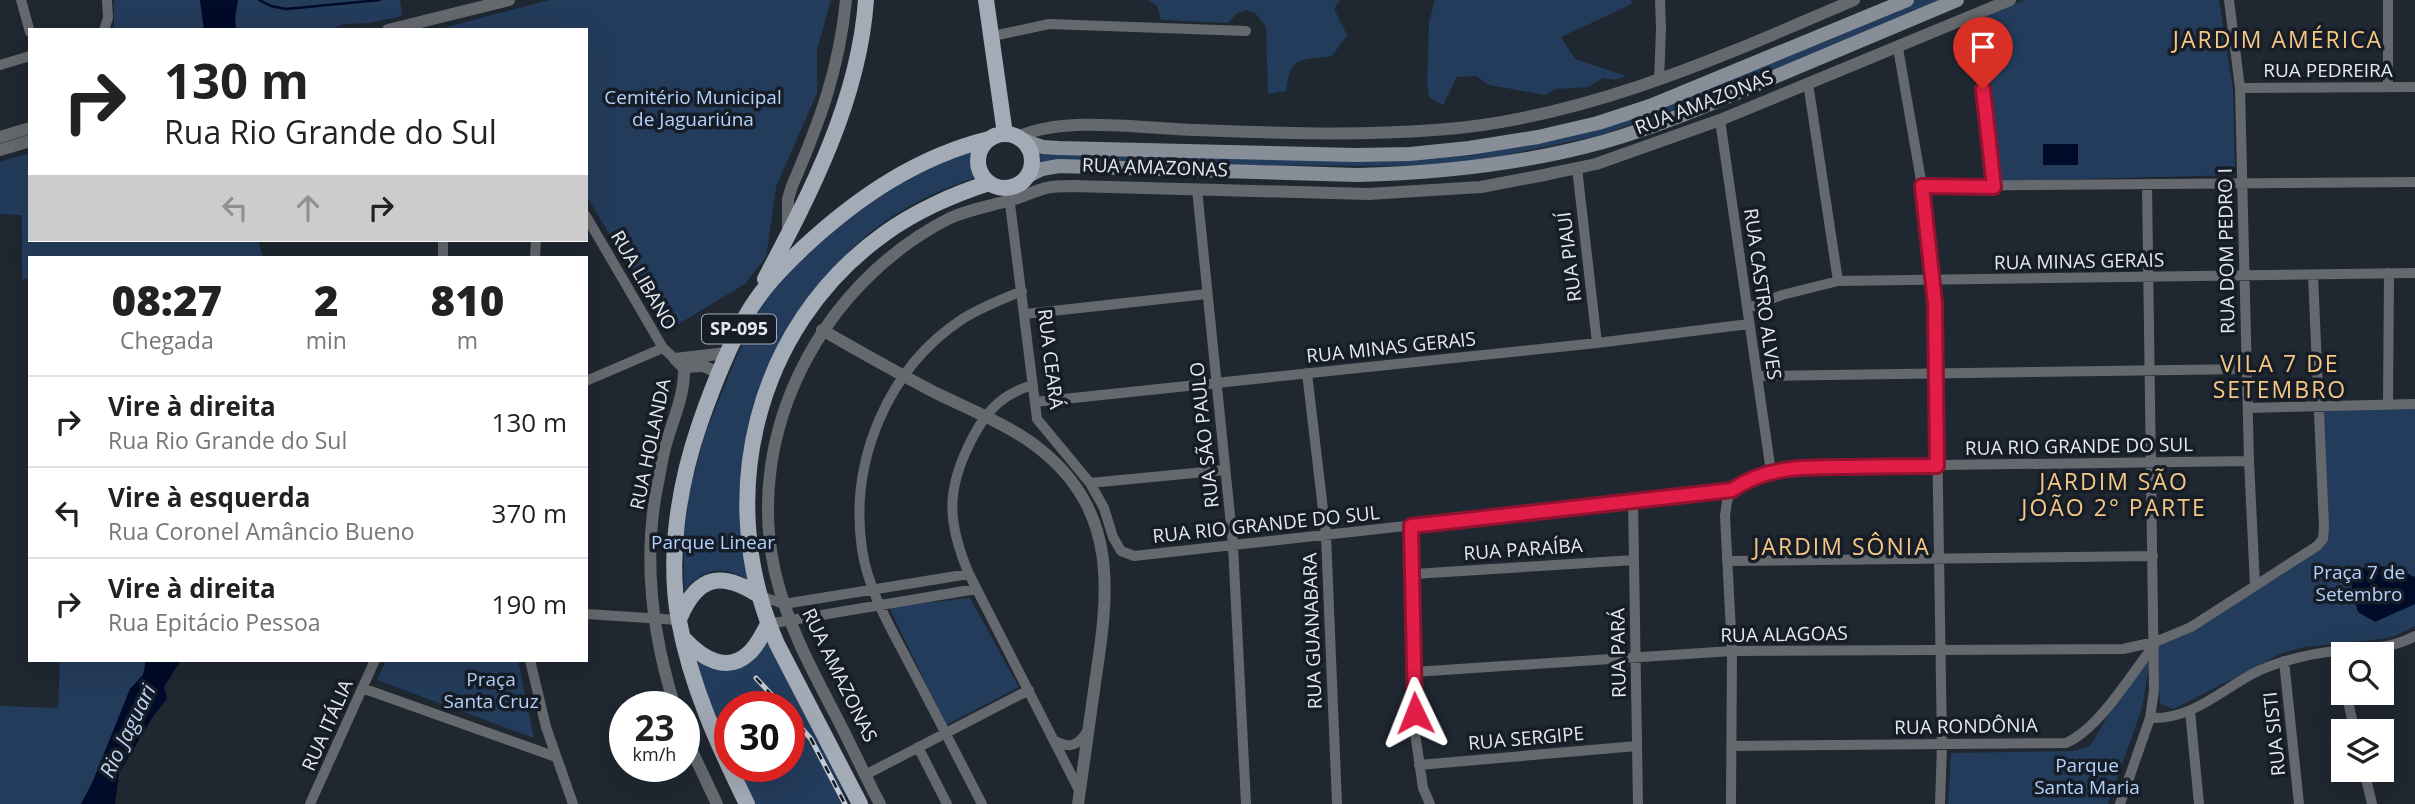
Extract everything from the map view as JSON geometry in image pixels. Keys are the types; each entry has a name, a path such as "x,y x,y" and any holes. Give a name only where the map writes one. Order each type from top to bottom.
{"main road":[{"name":"SP-095","path":"747,804 707,720 679,620 675,574 681,490 691,450 717,374 822,167 846,99 862,31 866,0"},
{"path":"986,0 993,36 1001,113 1015,137 1032,156 1032,168 1028,176"},
{"path":"1015,137 1043,147 1058,148 1355,155 1410,154 1469,148 1538,137 1598,123 1650,106 1907,0"},
{"path":"989,139 979,154 978,164 989,183 1009,194 1028,176 1042,169 1059,166 1357,175 1460,169 1541,156 1602,142 1659,124 1957,0"},
{"name":"SP-095","path":"747,314 772,279 831,223 898,174 940,154 989,139 1015,137"},
{"name":"SP-095","path":"860,804 768,624 754,578 746,511 755,431 775,367 793,334 820,295 845,267 884,233 971,188 989,183"},
{"path":"803,208 819,219 831,223"},
{"path":"679,620 687,600 696,589 717,580 745,586 760,596"},
{"path":"684,639 696,652 710,661 725,664 739,660 750,652 768,624"}],"street":[{"path":"21,0 29,28"},
{"path":"105,28 108,18 107,0"},
{"path":"406,28 509,0"},
{"path":"788,237 788,199 830,91 842,41 846,0"},
{"path":"1658,80 1660,0"},
{"path":"1015,137 1033,130 1058,127 1114,126 1385,134 1440,130 1533,115 1587,103 1658,80 1854,0"},
{"name":"RUA AMAZONAS","path":"880,804 798,645 775,570 768,499 777,439 801,369 822,330 864,279 890,256 924,232 953,217 1009,194 1046,188 1073,186 1367,194 1427,192 1481,187 1577,168 1646,148 1720,121 2010,0"},
{"name":"RUA DOM PEDRO I","path":"2229,0 2240,88 2249,461 2255,586"},
{"path":"2388,0 2388,88"},
{"path":"1975,15 1994,187"},
{"path":"993,36 1049,24 1246,31"},
{"path":"1898,48 1922,186 1935,303 1942,745 1940,804"},
{"path":"0,65 28,57"},
{"path":"1808,83 1838,281"},
{"name":"RUA PEDREIRA","path":"2240,88 2415,87"},
{"name":"RUA CASTRO ALVES","path":"1720,121 1771,472"},
{"path":"0,136 28,129"},
{"path":"0,150 28,142"},
{"name":"RUA PIAUÍ","path":"1577,168 1597,343"},
{"path":"1922,186 2415,182"},
{"path":"2120,804 2150,718 2154,691 2147,185"},
{"name":"RUA SÃO PAULO","path":"1197,190 1233,545 1246,804"},
{"name":"RUA CEARÁ","path":"1009,194 1037,419 1090,483 1121,551"},
{"name":"RUA LIBANO","path":"588,219 663,348 680,363"},
{"path":"2388,405 2389,273"},
{"name":"RUA MINAS GERAIS","path":"1748,308 1782,295 1838,281 2415,273"},
{"path":"2313,275 2319,406"},
{"path":"982,804 879,606 862,551 859,505 867,453 874,432 882,410 903,376 934,342 963,319 1022,291"},
{"path":"1025,314 1207,294"},
{"name":"RUA MINAS GERAIS","path":"1035,402 1597,343 1749,324"},
{"path":"822,330 1035,445 1059,467 1077,489 1093,518 1101,545 1106,600 1079,798"},
{"path":"588,380 663,348"},
{"path":"680,363 727,353"},
{"path":"680,363 709,366 717,374"},
{"name":"RUA HOLANDA","path":"670,691 654,618 650,570 655,494 666,442 685,387 680,363"},
{"path":"1757,376 2247,369"},
{"name":"RUA GUANABARA","path":"1307,373 1326,535 1337,804"},
{"path":"1033,385 1016,389 999,400 984,417 960,460 952,487 952,515 957,546 969,574 1054,740 1079,798"},
{"path":"2248,408 2415,404"},
{"name":"RUA ALAGOAS","path":"1413,672 1731,651 2123,649 2155,643 2191,627 2317,547 2323,538 2324,527 2319,406"},
{"name":"RUA RIO GRANDE DO SUL","path":"1121,551 1134,556 1732,490 1747,480 1797,467 2249,461"},
{"path":"1090,483 1225,470"},
{"path":"1731,804 1731,651 1725,516 1732,490"},
{"name":"RUA PARÁ","path":"1633,501 1637,804"},
{"path":"1411,526 1414,574 1413,672 1419,765 1423,788 1430,804"},
{"path":"1727,561 2154,556"},
{"name":"RUA PARAÍBA","path":"1414,574 1634,559"},
{"path":"760,596 784,604 969,574"},
{"path":"768,624 976,589"},
{"path":"588,614 679,620"},
{"path":"2394,646 2415,636"},
{"name":"RUA RONDÔNIA","path":"1731,746 2066,743 2080,737 2095,722 2155,643"},
{"path":"2150,718 2170,719 2190,711 2268,666 2302,655 2331,652"},
{"name":"RUA SISTI","path":"2284,661 2299,804"},
{"name":"RUA ITÁLIA","path":"313,803 374,662"},
{"path":"531,662 556,757 573,804"},
{"path":"362,688 556,757"},
{"path":"865,775 1029,690"},
{"path":"2190,711 2199,804"},
{"path":"1054,740 1064,746 1073,746 1081,741 1089,729"},
{"path":"918,747 947,804"},
{"name":"RUA SERGIPE","path":"1419,765 1637,747"},
{"path":"700,768 717,804"},
{"path":"2367,782 2372,804"}],"green space":[{"path":"114,0 200,0 204,28 114,28"},
{"path":"238,0 400,0 402,16 333,28 236,28"},
{"name":"Cemitério Municipal de Jaguariúna","path":"549,0 831,0 817,50 817,93 776,187 766,257 745,284 667,331 588,198 588,28 444,28"},
{"path":"1148,0 1340,0 1334,9 1347,35 1332,56 1305,59 1294,65 1286,91 1268,94 1266,27 1256,14 1246,10 1237,13 1228,23 1161,20 1157,6"},
{"path":"1435,0 1631,0 1632,4 1561,37 1575,59 1626,76 1615,80 1603,78 1588,87 1555,89 1545,95 1489,85 1476,76 1457,77 1443,105 1429,97 1427,83 1429,22"},
{"path":"1915,0 1940,0 1740,87 1598,136 1468,163 1411,166 1037,164 1032,146 1269,157 1470,156 1591,128 1746,70"},
{"path":"2024,0 2219,0 2233,89 2235,175 2001,181 1979,19"},
{"name":"Parque Linear","path":"974,146 971,162 977,177 910,206 863,238 829,276 780,345 754,404 742,463 741,523 749,580 730,572 714,571 699,577 684,591 684,533 689,492 706,431 737,356 767,294 824,236 915,170"},
{"path":"28,154 28,242 259,242 263,256 28,256 28,279 22,279 22,215 0,214 0,162"},
{"name":"Praça 7 de Setembro","path":"2415,406 2415,626 2395,636 2381,639 2331,642 2331,644 2282,653 2173,709 2160,704 2157,644 2324,539 2323,408"},
{"path":"970,598 1019,687 946,725 889,607"},
{"path":"767,630 796,691 714,691 714,717 687,645 726,665"},
{"name":"Parque Santa Maria","path":"2150,661 2142,708 2108,804 1948,804 1951,753 2073,751 2090,746 2137,667"},
{"path":"60,662 146,662 143,675 130,689 81,804 0,804 0,706 58,708"},
{"name":"Praça Santa Cruz","path":"385,662 518,662 534,738 377,680"},
{"path":"805,709 848,804 752,804 741,782 805,782"}],"water":[{"path":"200,0 238,0 236,28 204,28"},
{"path":"2043,144 2078,144 2078,165 2043,165"},
{"path":"2371,565 2402,569 2415,576 2415,604 2375,622 2358,612 2351,589 2356,571"},
{"name":"Rio Jaguari","path":"146,662 180,662 164,687 167,699 154,715 119,773 115,804 81,804 130,689 143,675"}],"waterway":[{"path":"259,0 286,9 380,0"}],"railway":[{"path":"756,678 768,691"},
{"path":"805,732 845,804"}],"district":[{"name":"JARDIM AMÉRICA","path":"2278,40"},
{"name":"VILA 7 DE SETEMBRO","path":"2280,377"},
{"name":"JARDIM SÃO JOÃO 2° PARTE","path":"2114,495"},
{"name":"JARDIM SÔNIA","path":"1842,547"}],"route":[{"path":"1415,713 1411,526 1732,490 1747,480 1766,473 1797,467 1937,466 1935,303 1922,186 1994,187 1983,89"}]}
